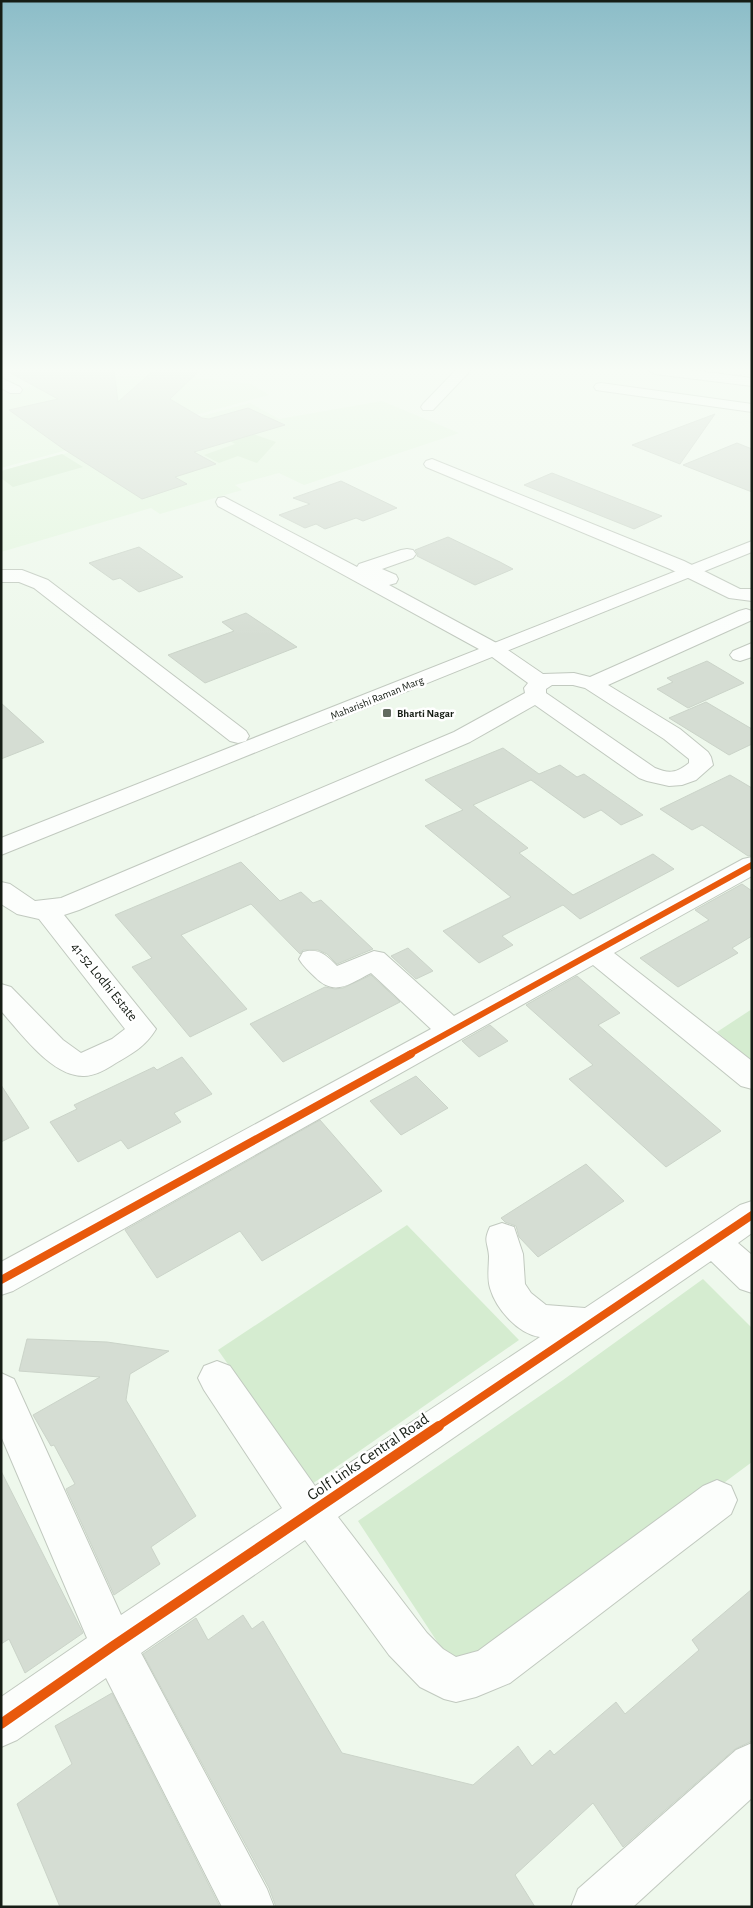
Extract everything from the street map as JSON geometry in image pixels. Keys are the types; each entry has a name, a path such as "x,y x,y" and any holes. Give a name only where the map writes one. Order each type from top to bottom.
{"street":[{"path":"432,464 744,595 740,606 749,617 592,684"},
{"path":"224,502 490,643"},
{"name":"Maharishi Raman Marg","path":"683,568 752,536"},
{"name":"Maharishi Raman Marg","path":"1,830 238,736 490,643 683,568 752,546"},
{"path":"1,890 25,909 47,911 70,904 462,738 539,689 549,679 574,678 592,684 672,734 700,757 701,765 690,774 677,780 662,780 647,773 539,689 490,643 366,568 407,554"},
{"path":"1,576 22,576 41,584 238,736"},
{"name":"Maharishi Raman Marg","path":"1,847 490,643"},
{"path":"1,1280 752,864"},
{"name":"41-52 Lodhi Estate","path":"1,994 51,1046 71,1063 83,1066 138,1036 141,1029 47,911"},
{"path":"594,952 752,1078"},
{"path":"313,959 334,979 374,960 452,1030"},
{"name":"Golf Links Central Road","path":"1,1724 112,1646 752,1215"},
{"path":"502,1237 506,1254 507,1287 518,1304 538,1321 589,1324"},
{"path":"713,1241 752,1278"},
{"path":"218,1378 310,1513 362,1585 419,1656 446,1678 469,1679 494,1667 717,1500"},
{"path":"1,1391 112,1646 249,1907"},
{"path":"596,1907 752,1766"}],"shaded area":[{"path":"1,459 34,459 1,468"},
{"path":"44,459 70,459 83,467 13,487 1,478 1,471"},
{"path":"45,459 381,459 304,485 279,473 235,485 242,490 160,514 151,508 1,552 1,471"},
{"path":"212,459 230,459 219,463"},
{"path":"246,459 261,459 257,463"},
{"path":"752,1009 752,1061 717,1032"},
{"path":"407,1225 519,1340 312,1484 218,1350"},
{"path":"703,1279 752,1328 752,1462 461,1678 358,1521 563,1380"}],"building":[{"path":"79,459 207,459 216,464 175,477 187,484 142,499"},
{"path":"667,459 683,459 680,464"},
{"path":"698,459 752,459 752,492 683,465"},
{"path":"552,473 662,516 634,529 524,485"},
{"path":"341,481 397,508 363,521 356,518 325,529 316,524 305,528 279,515 310,504 293,498"},
{"path":"448,537 513,569 475,585 417,556 418,554 415,550"},
{"path":"139,547 183,577 139,592 120,578 113,580 89,563"},
{"path":"246,613 297,647 205,683 168,655 234,631 222,622"},
{"path":"707,661 744,683 688,708 657,689 673,682 667,678"},
{"path":"706,702 752,729 752,744 729,755 669,718"},
{"path":"1,703 44,742 1,759"},
{"path":"503,748 539,774 560,765 577,777 584,774 643,815 621,825 601,810 584,818 531,780 473,805 528,848 519,853 573,895 653,854 674,869 580,919 563,905 502,936 513,945 479,963 443,931 511,897 425,826 463,810 425,780"},
{"path":"730,775 752,788 752,855 748,856 702,825 692,830 660,809"},
{"path":"241,862 280,901 301,892 313,903 321,900 373,949 337,964 327,954 318,950 303,950 300,954 251,904 181,935 247,1009 190,1037 132,967 152,958 115,915"},
{"path":"742,884 752,891 752,936 732,948 738,953 678,987 640,958 709,920 695,910"},
{"path":"408,948 433,971 416,979 391,956"},
{"path":"371,975 400,1002 283,1062 250,1024 325,987 343,988"},
{"path":"577,976 620,1013 598,1025 721,1131 666,1167 569,1079 593,1065 526,1005"},
{"path":"490,1025 508,1041 479,1057 462,1041"},
{"path":"182,1057 212,1094 174,1113 181,1122 128,1149 121,1140 78,1162 50,1122 77,1109 74,1105 154,1067 157,1070"},
{"path":"416,1076 448,1108 401,1135 370,1101"},
{"path":"1,1085 29,1128 1,1142"},
{"path":"320,1120 382,1191 262,1261 240,1231 157,1278 125,1230"},
{"path":"586,1164 624,1201 538,1257 519,1237 516,1226 505,1222 501,1218"},
{"path":"27,1339 107,1342 169,1351 130,1374 126,1400 196,1516 151,1547 160,1564 114,1595 66,1489 75,1484 54,1445 51,1446 33,1415 100,1377 19,1371"},
{"path":"1,1471 83,1633 25,1673 9,1639 1,1644"},
{"path":"752,1589 752,1741 735,1749 623,1847 593,1803 515,1875 535,1907 276,1907 269,1888 143,1654 196,1618 208,1640 243,1615 252,1629 263,1621 342,1753 473,1785 518,1746 532,1766 550,1750 554,1755 616,1702 625,1714 699,1650 692,1640"},
{"path":"112,1693 220,1907 60,1907 17,1804 72,1764 55,1726"}],"cycle path":[{"path":"1,1280 752,865"},
{"path":"1,1724 113,1646 752,1215"}],"place":[{"name":"Bharti Nagar","path":"387,713"}]}
